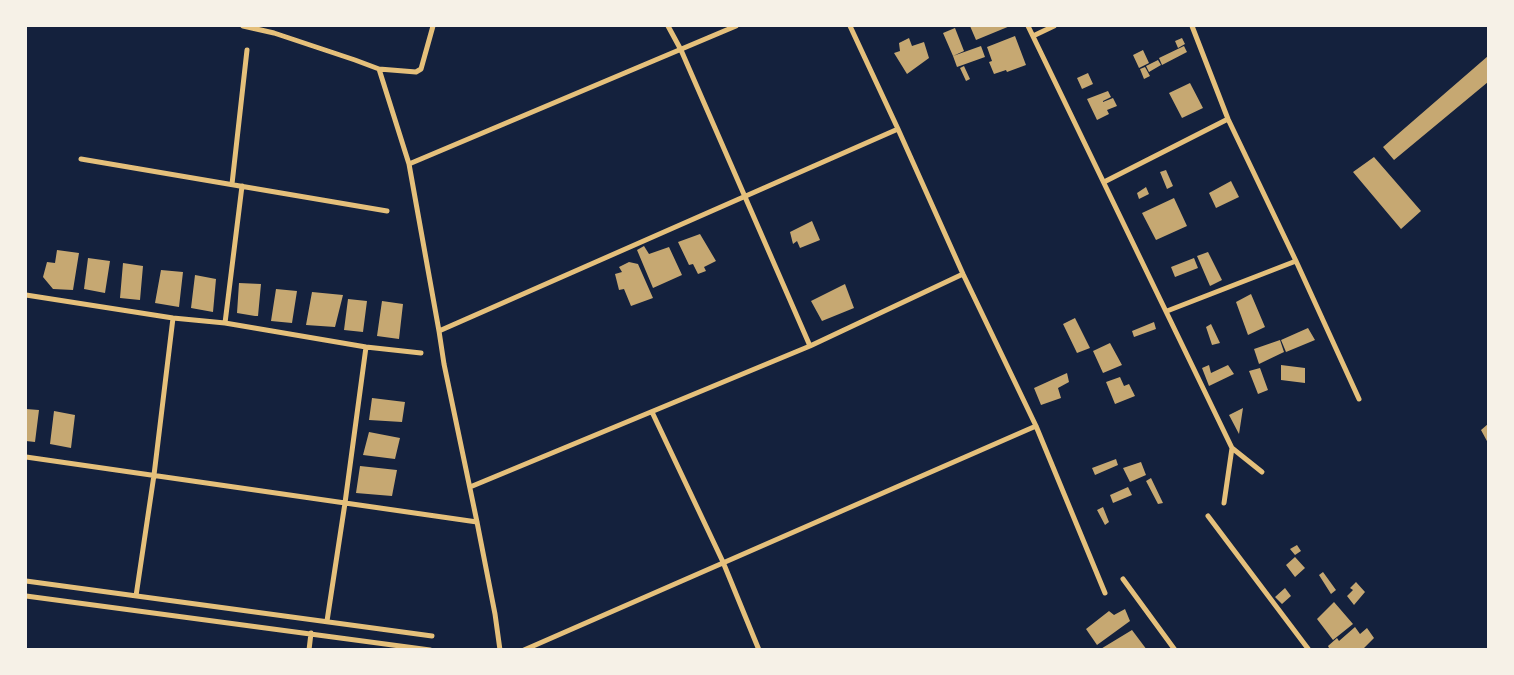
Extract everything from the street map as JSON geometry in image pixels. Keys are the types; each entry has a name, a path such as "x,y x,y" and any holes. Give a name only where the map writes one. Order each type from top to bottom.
{"street":[{"path":"243,26 274,33 379,69 416,72 421,69 433,26"},
{"path":"274,33 276,26"},
{"path":"668,26 681,50 810,346"},
{"path":"410,164 736,26"},
{"path":"850,26 963,274 1036,426 1105,592"},
{"path":"1028,26 1232,448 1262,472"},
{"path":"1033,36 1054,26"},
{"path":"1192,26 1228,119 1359,399"},
{"path":"232,184 247,50"},
{"path":"379,69 410,164 444,364 477,522 500,650"},
{"path":"1104,182 1228,119"},
{"path":"439,331 898,129"},
{"path":"81,159 387,211"},
{"path":"225,323 242,186"},
{"path":"1167,311 1296,261"},
{"path":"470,487 810,346 963,274"},
{"path":"26,295 173,318 225,323 366,347 421,353"},
{"path":"136,596 154,475 173,318"},
{"path":"327,621 366,347"},
{"path":"652,412 723,562 759,650"},
{"path":"524,650 1036,426"},
{"path":"1224,503 1232,448"},
{"path":"26,457 477,522"},
{"path":"1208,516 1309,650"},
{"path":"1123,579 1175,650"},
{"path":"26,581 432,636"},
{"path":"26,596 430,650"},
{"path":"309,650 311,633"}],"building":[{"path":"970,26 1010,26 976,40"},
{"path":"955,28 964,51 953,56 943,33"},
{"path":"1015,36 1026,65 994,74 989,62 992,61 987,47"},
{"path":"909,38 912,46 924,42 929,58 907,74 894,53 900,51 899,43"},
{"path":"1182,38 1185,44 1178,48 1175,41"},
{"path":"981,46 985,57 957,67 953,56"},
{"path":"1184,46 1187,52 1162,65 1159,58"},
{"path":"1143,50 1149,63 1139,68 1133,55"},
{"path":"1488,56 1488,82 1394,160 1383,147"},
{"path":"1158,60 1161,65 1149,72 1146,66"},
{"path":"964,66 970,79 966,81 960,68"},
{"path":"1145,67 1150,76 1144,79 1140,69"},
{"path":"1088,73 1093,84 1082,89 1077,78"},
{"path":"1190,83 1203,108 1182,118 1169,93"},
{"path":"1108,91 1111,97 1103,102 1113,98 1117,106 1107,110 1109,114 1097,120 1087,99"},
{"path":"1374,157 1421,211 1401,229 1353,172"},
{"path":"1166,170 1173,186 1167,189 1160,172"},
{"path":"1231,181 1239,197 1216,208 1209,193"},
{"path":"1146,187 1149,194 1139,199 1137,193"},
{"path":"1174,198 1187,226 1156,240 1142,213"},
{"path":"812,221 820,240 800,248 797,241 793,244 790,232"},
{"path":"700,234 716,261 704,267 706,271 698,274 693,264 689,265 678,242"},
{"path":"644,246 649,254 669,247 682,275 653,288 637,250"},
{"path":"57,250 79,253 73,290 53,289 43,277 47,262 55,263"},
{"path":"1208,252 1222,280 1210,286 1197,256"},
{"path":"88,258 110,261 105,293 84,289"},
{"path":"1194,258 1198,268 1175,277 1171,267"},
{"path":"629,262 638,264 653,298 631,306 624,289 619,290 615,274 622,272 619,267"},
{"path":"123,263 143,266 140,300 120,298"},
{"path":"161,270 183,272 179,307 155,303"},
{"path":"195,275 216,279 213,312 191,308"},
{"path":"239,283 261,284 258,316 237,313"},
{"path":"845,284 854,308 822,321 811,301"},
{"path":"276,289 297,291 292,323 271,321"},
{"path":"312,292 343,295 335,327 306,325"},
{"path":"1251,294 1265,327 1248,335 1236,302"},
{"path":"348,299 367,301 363,332 344,330"},
{"path":"382,301 403,304 399,339 377,336"},
{"path":"1075,318 1090,348 1077,353 1063,324"},
{"path":"1154,322 1156,329 1134,337 1132,331"},
{"path":"1211,324 1220,343 1212,345 1206,327"},
{"path":"1308,328 1315,340 1286,352 1281,340"},
{"path":"1280,340 1284,352 1259,364 1254,349"},
{"path":"1110,343 1122,365 1103,373 1093,351"},
{"path":"1209,365 1211,373 1228,365 1234,374 1209,386 1202,368"},
{"path":"1281,365 1305,368 1305,383 1281,380"},
{"path":"1260,368 1268,390 1258,394 1249,371"},
{"path":"1067,373 1069,382 1058,388 1061,398 1041,405 1034,388"},
{"path":"1120,377 1124,386 1129,384 1135,396 1115,404 1106,382"},
{"path":"372,398 405,402 402,422 369,420"},
{"path":"1243,408 1239,434 1229,415"},
{"path":"26,409 39,410 35,442 26,441"},
{"path":"54,411 75,415 71,448 50,444"},
{"path":"1488,424 1488,443 1481,430"},
{"path":"369,432 400,438 395,459 363,455"},
{"path":"1116,459 1118,465 1095,475 1092,468"},
{"path":"1141,462 1146,475 1130,482 1123,468"},
{"path":"360,466 397,470 392,496 356,493"},
{"path":"1151,478 1163,503 1158,504 1146,481"},
{"path":"1128,487 1132,495 1113,503 1110,495"},
{"path":"1103,507 1109,522 1105,525 1097,510"},
{"path":"1297,545 1301,551 1295,555 1290,549"},
{"path":"1295,557 1305,568 1295,577 1286,565"},
{"path":"1323,572 1336,590 1331,594 1319,575"},
{"path":"1356,582 1365,592 1354,605 1347,596 1353,590 1350,588"},
{"path":"1285,588 1291,596 1282,604 1275,597"},
{"path":"1334,602 1353,624 1333,640 1317,619"},
{"path":"1125,609 1130,621 1097,645 1086,629 1109,611 1114,615"},
{"path":"1355,627 1360,634 1367,628 1374,638 1362,650 1330,650 1328,646 1337,638 1339,641"},
{"path":"1132,630 1147,650 1099,650"}]}
